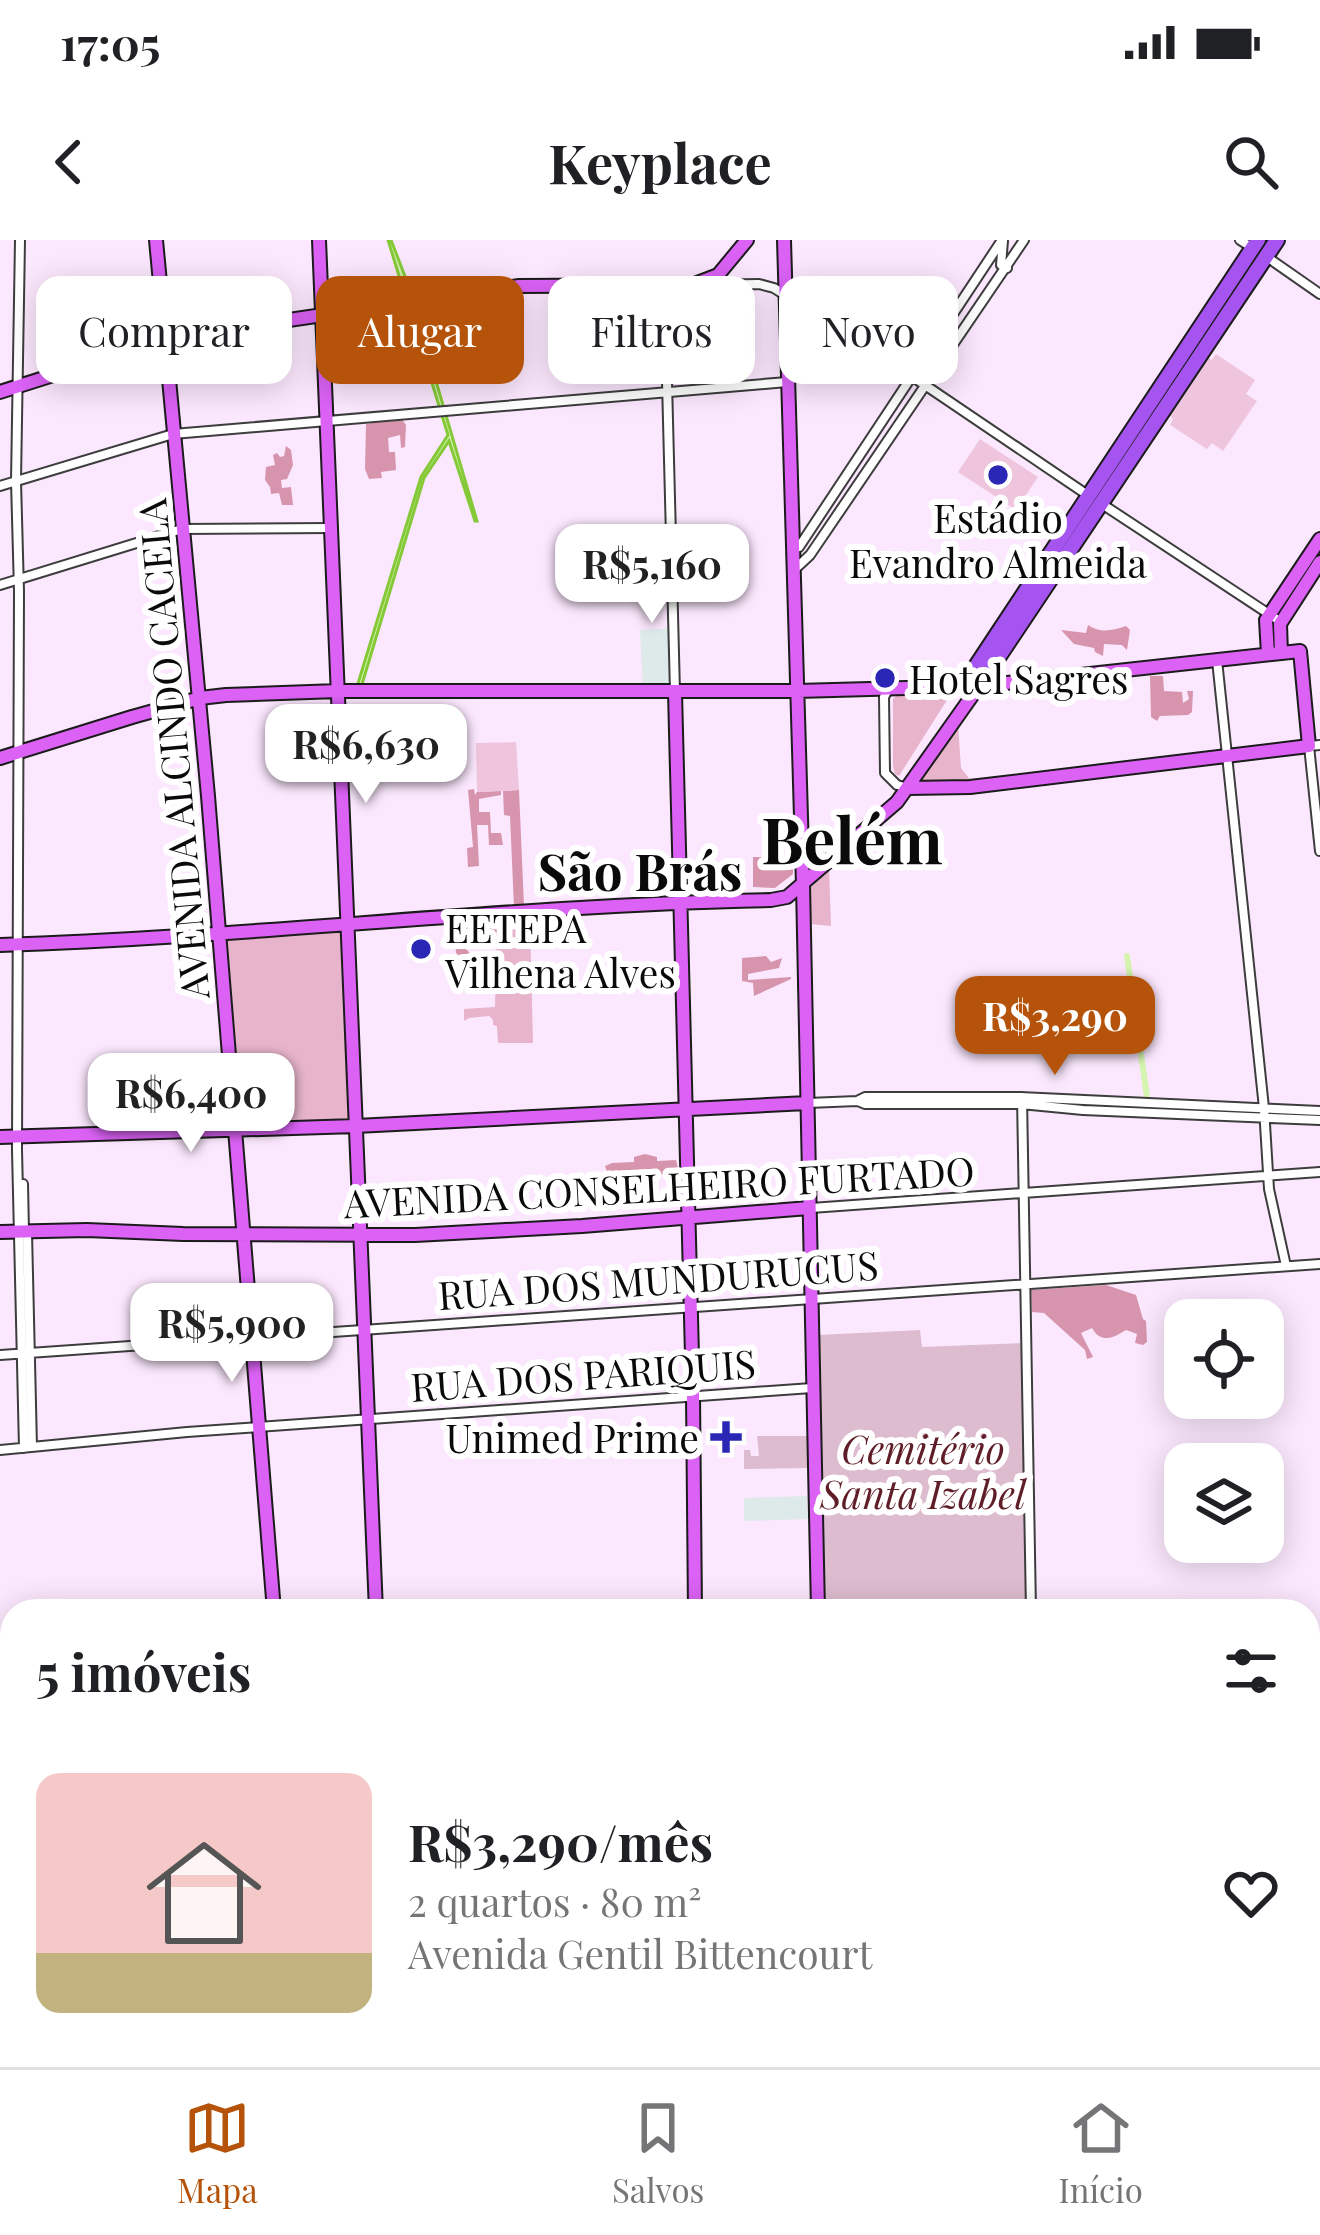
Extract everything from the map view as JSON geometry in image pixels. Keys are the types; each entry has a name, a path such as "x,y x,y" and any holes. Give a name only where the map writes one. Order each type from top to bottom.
{"highway":[{"path":"970,686 1277,240"},
{"path":"970,686 993,678 1250,243"}],"main road":[{"name":"AVENIDA ALCINDO CACELA","path":"157,240 160,276"},
{"path":"319,240 320,276"},
{"path":"715,276 747,240"},
{"path":"784,240 785,276"},
{"path":"0,392 36,380"},
{"name":"AVENIDA ALCINDO CACELA","path":"168,384 200,698 273,1599"},
{"path":"325,384 375,1599"},
{"path":"787,384 795,545 818,1599"},
{"path":"1274,653 1275,618 1320,539"},
{"path":"1284,604 1320,562"},
{"path":"908,788 970,787 1315,746 1300,651 993,678"},
{"path":"0,758 200,698 338,691 675,692 970,686"},
{"path":"0,945 787,897 897,802 970,686"},
{"path":"675,692 695,1599"},
{"path":"0,1137 356,1126 807,1103"},
{"name":"AVENIDA CONSELHEIRO FURTADO","path":"0,1232 361,1236 536,1229 809,1208"}],"street":[{"path":"20,240 16,481 19,1134 28,1448"},
{"path":"1002,240 1000,265 1006,268"},
{"path":"958,304 1002,240"},
{"path":"958,338 1024,240"},
{"path":"1250,243 1320,294"},
{"path":"0,486 173,434 779,383"},
{"path":"667,384 675,692"},
{"path":"921,384 1275,618"},
{"path":"811,554 795,545 904,386 916,386 916,398"},
{"path":"793,568 811,554 924,386"},
{"path":"0,585 182,529 331,528"},
{"path":"1216,659 1267,1177 1286,1265"},
{"path":"890,687 884,697 884,769 893,783 908,788"},
{"path":"1315,746 1320,851"},
{"path":"1022,1100 1030,1599"},
{"path":"807,1103 1022,1100 1083,1110 1320,1111"},
{"path":"1264,1113 1320,1120"},
{"name":"AVENIDA CONSELHEIRO FURTADO","path":"809,1208 1320,1172"},
{"name":"RUA DOS MUNDURUCUS","path":"0,1355 1320,1264"},
{"name":"RUA DOS PARIQUIS","path":"0,1450 812,1388"}],"shaded area":[{"path":"388,240 405,276 399,276"},
{"path":"1216,354 1255,380 1246,394 1257,401 1223,451 1212,443 1207,449 1170,425 1173,419 1168,414 1206,356 1212,360"},
{"path":"432,384 437,384 477,521 449,441 424,478 360,691 356,690 421,477 448,435"},
{"path":"401,418 406,425 405,447 401,448 400,435 388,438 396,470 369,479 366,424"},
{"name":"Estádio Evandro Almeida","path":"980,439 1038,477 1016,510 958,472"},
{"path":"286,446 293,465 287,479 281,480 282,488 291,487 293,505 282,505 279,493 271,494 265,480 266,467 275,465 273,455 284,456"},
{"path":"1088,625 1103,630 1126,626 1130,630 1127,650 1104,644 1103,656 1094,648 1074,644 1061,630 1086,633"},
{"path":"674,628 675,692 643,691 640,630"},
{"path":"1150,676 1163,676 1164,691 1182,692 1183,703 1189,699 1187,691 1193,691 1192,712 1160,716 1157,721 1151,717"},
{"path":"946,694 947,700 899,776 895,774 893,699"},
{"path":"958,724 961,768 972,782 912,787"},
{"path":"516,742 519,790 477,792 476,743"},
{"path":"474,789 475,795 501,791 501,795 479,799 479,812 490,812 491,833 501,833 503,845 489,845 488,825 477,825 479,866 468,867 467,848 473,847 468,790"},
{"path":"519,790 524,906 514,907 510,816 504,815 503,791"},
{"path":"791,850 799,850 793,874 775,888 753,887 753,857 790,858"},
{"path":"829,869 831,926 810,924 807,891"},
{"path":"564,914 567,919 530,922 533,1043 498,1043 497,1026 489,1016 464,1021 464,1009 495,1007 497,915"},
{"path":"497,919 489,947 481,947 477,931 460,932 460,944 469,952 486,954 482,961 468,963 456,953 454,926 458,921"},
{"path":"344,928 352,1119 238,1124 223,937"},
{"path":"766,956 771,962 782,958 779,968 748,974 748,980 791,979 754,996 753,983 742,981 742,958"},
{"path":"645,1154 657,1161 676,1160 679,1172 624,1179 612,1177 605,1166 634,1162 634,1157"},
{"path":"1106,1285 1136,1295 1146,1321 1143,1345 1135,1343 1137,1334 1126,1330 1103,1338 1092,1328 1081,1333 1093,1357 1087,1359 1085,1350 1044,1313 1032,1312 1031,1290"},
{"path":"807,1496 808,1519 744,1521 744,1498"}],"green space":[{"name":"Cemitério Santa Izabel","path":"920,1330 922,1347 1022,1343 1029,1599 824,1599 818,1335"},
{"name":"Cemitério Santa Izabel","path":"757,1436 809,1436 809,1468 744,1469 744,1450 759,1456"}],"waterway":[{"path":"1127,956 1148,1104"}],"place":[{"name":"Estádio Evandro Almeida","path":"998,475"},
{"name":"Hotel Sagres","path":"885,678"},
{"name":"EETEPA Vilhena Alves","path":"421,949"},
{"name":"Unimed Prime","path":"726,1437"}],"district":[{"name":"Belém","path":"852,838"},
{"name":"São Brás","path":"640,870"}]}
